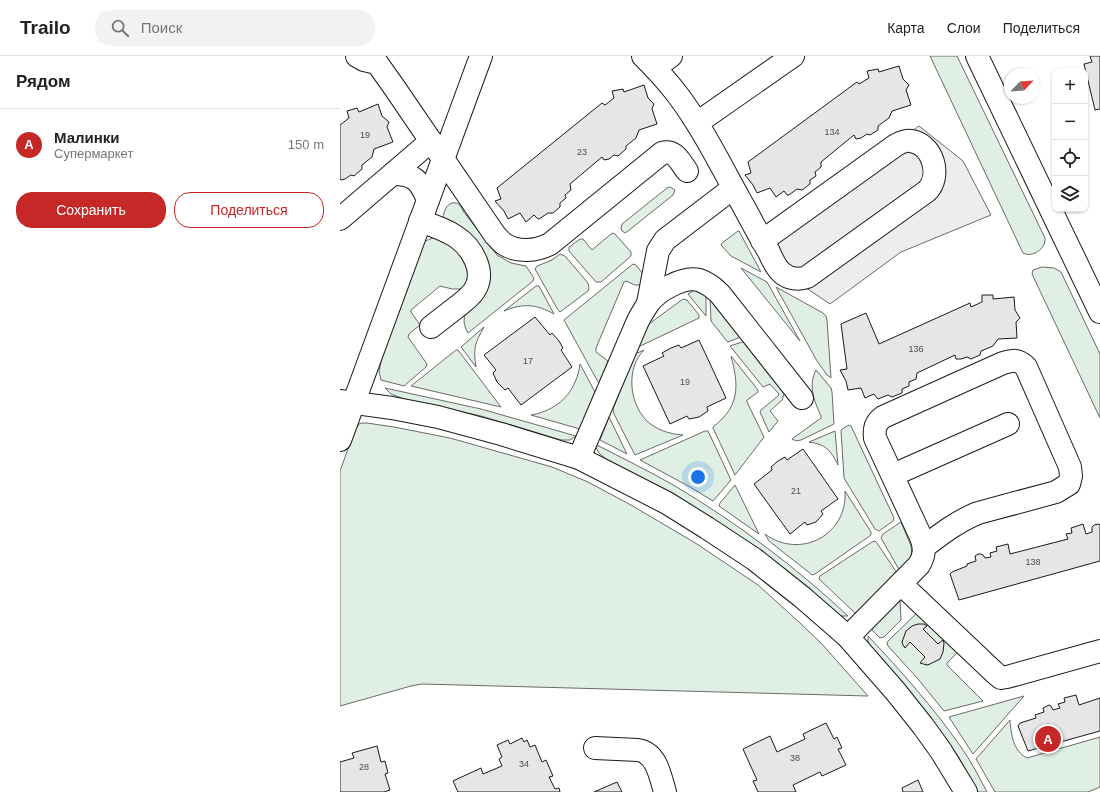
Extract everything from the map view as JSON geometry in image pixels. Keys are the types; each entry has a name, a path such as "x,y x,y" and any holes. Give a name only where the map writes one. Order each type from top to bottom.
{"street":[{"path":"357,56 364,60 380,60 394,87 495,235 504,244 515,248 536,250 550,244 662,153 671,152 687,170"},
{"path":"340,440 347,401 420,221 481,56"},
{"path":"696,123 793,56"},
{"path":"978,56 1100,312"},
{"path":"656,60 696,123 778,269 787,276 797,279 807,277 927,191 932,185 934,178 933,164 930,156 921,146 910,141 905,141 896,145 762,240"},
{"path":"340,219 431,141"},
{"path":"393,174 408,175 416,179 421,185 428,200"},
{"path":"648,303 658,251 665,240 733,188"},
{"path":"420,221 456,236 473,256 480,271 478,284 472,294 431,327"},
{"path":"579,458 637,323 648,303 664,289 683,281 698,280 710,285 720,294 802,398"},
{"path":"848,637 920,565 924,555 924,547 921,537 875,438 876,425 881,418 1003,363 1016,360 1022,362 1026,367 1070,467 1071,476 1069,484 1056,492 969,516 924,547"},
{"path":"347,401 438,417 501,434 579,458 667,503 754,559 802,597 848,637 896,692 923,726 941,751 966,792"},
{"path":"893,475 1008,424"},
{"path":"901,584 1001,678 1100,651"},
{"path":"595,748 638,750 647,754 656,763 665,792"}],"green space":[{"path":"930,56 957,56 1045,238 1043,246 1038,252 1030,254 1023,253"},
{"path":"670,187 675,190 673,195 628,231 625,233 622,231 622,224"},
{"path":"456,203 460,206 497,255 511,263 526,266 534,278 533,281 468,333 464,322 466,312 481,295 443,218 448,205"},
{"path":"738,231 761,272 731,256 721,245"},
{"path":"613,233 631,252 631,256 601,282 596,282 569,251 569,247 580,239 583,239 592,250"},
{"path":"435,237 445,237 467,263 470,278 462,289 452,289 440,286 411,310 420,325 409,334 408,337 427,364 426,367 404,386 381,380 379,371 383,353 423,242"},
{"path":"560,254 565,256 588,283 589,288 588,291 560,312 535,269 537,266 552,260"},
{"path":"633,264 636,265 643,274 642,283 636,285 626,281 624,282 596,348 596,352 608,361 599,383 564,320"},
{"path":"1042,267 1054,268 1061,272 1100,354 1100,418 1032,274 1033,270"},
{"path":"741,268 767,282 800,341"},
{"path":"536,286 539,286 554,314 541,308 529,306 511,308 504,311"},
{"path":"776,287 826,316 831,378 817,361"},
{"path":"695,290 706,294 706,316 688,294"},
{"path":"710,297 743,336 728,342 726,340 711,321"},
{"path":"683,299 687,300 699,315 699,318 634,349 646,326"},
{"path":"484,327 476,346 476,367 461,347"},
{"path":"745,341 785,391 782,400 770,411 778,421 769,432 760,412 779,394 770,384 763,387 730,346"},
{"path":"456,350 458,350 501,407 411,386"},
{"path":"644,350 638,357 632,375 633,395 640,413 646,420 658,429 673,434 683,435 635,455 614,414 613,409 635,354"},
{"path":"731,356 758,390 758,392 747,400 747,402 764,437 735,475 713,428 728,411 733,403 735,395 736,386"},
{"path":"580,364 595,392 580,429 531,415 545,411 563,400 575,382"},
{"path":"816,370 831,388 834,424 801,440 794,440 792,439 821,418 814,399 812,387 812,381"},
{"path":"385,388 481,409 576,436 570,440 561,440 481,416 404,399 391,394"},
{"path":"609,417 627,454 600,440"},
{"path":"362,423 394,427 450,438 552,467 588,482 631,505 697,544 758,585 821,643 868,696 422,684 340,706 340,471 355,430 359,424"},
{"path":"849,425 851,426 894,518 893,521 879,531 875,529 844,478 841,431"},
{"path":"708,431 731,480 713,501 640,460"},
{"path":"835,431 838,465 833,456 824,446 809,442"},
{"path":"595,444 665,480 721,515 787,563 848,616 836,614 609,461 598,452"},
{"path":"735,485 759,534 719,506"},
{"path":"845,491 871,532 871,535 815,574 812,575 769,541 765,534 779,541 793,544 806,543 819,539 830,531 839,520 844,507"},
{"path":"901,522 911,546 912,557 901,573 881,538 883,534"},
{"path":"875,541 897,573 858,614 855,613 819,579 820,576"},
{"path":"900,599 901,620 884,637 880,638 871,627"},
{"path":"919,611 959,651 947,663 947,665 983,701 944,711 888,646 888,641"},
{"path":"868,636 905,676 950,732 965,752 987,792 978,792 958,756 944,737 868,644"},
{"path":"1024,696 973,754 949,717"},
{"path":"1010,720 1012,736 1016,747 1022,755 1027,758 1100,737 1100,787 1088,792 995,792 976,759"}],"shaded area":[{"path":"919,126 963,161 991,215 901,252 830,304 778,269 762,241"}],"building":[{"path":"1090,56 1100,56 1100,109 1095,110 1088,81 1088,68 1085,68 1084,64 1092,62"},
{"path":"899,66 903,79 909,85 906,90 911,105 892,111 889,118 878,126 878,130 870,135 867,134 856,139 854,135 821,162 821,167 815,172 816,176 810,180 810,184 802,190 797,189 789,195 787,195 784,191 776,197 770,188 757,193 745,175 751,173 748,162 857,82 859,84 869,78 867,71 878,69 879,72"},
{"path":"644,85 648,98 654,104 652,109 657,124 639,130 636,138 626,146 626,149 618,156 614,155 609,159 604,160 602,157 570,184 571,190 565,195 566,198 560,203 560,207 553,213 548,213 539,219 534,215 526,222 520,213 508,219 504,211 495,201 501,199 497,188 602,103 605,105 614,98 612,91 623,89 624,92"},
{"path":"378,104 382,116 389,122 387,127 393,142 374,149 372,157 362,165 362,169 354,176 351,175 341,180 340,125 349,118 347,111 357,108 359,112"},
{"path":"982,295 993,295 993,299 1014,297 1015,310 1020,318 1016,322 1017,338 998,339 993,346 981,351 980,355 971,359 967,357 956,359 955,355 917,373 916,379 909,382 909,386 902,389 902,393 892,397 888,395 878,399 874,394 865,398 861,388 848,390 846,381 840,370 847,369 841,324 866,313 879,344 970,303 971,307 982,302"},
{"path":"535,317 550,335 552,333 559,341 563,348 561,350 572,367 521,405 508,388 505,390 497,382 493,373 496,370 484,355"},
{"path":"699,340 726,398 707,407 708,411 699,417 689,419 687,416 670,424 643,366 664,356 662,353 671,348 679,345 681,348"},
{"path":"803,449 838,499 821,511 823,514 816,522 807,525 805,522 790,534 754,484 772,470 771,467 778,461 785,457 787,460"},
{"path":"1083,524 1086,534 1092,532 1092,527 1094,525 1100,525 1100,561 959,600 950,574 967,566 967,564 976,561 975,556 978,554 983,555 985,558 991,557 990,553 997,551 996,547 1008,544 1010,554 1068,539 1066,534 1072,533 1071,528"},
{"path":"924,624 927,626 923,629 938,644 943,640 944,643 943,652 940,659 927,665 920,663 925,657 910,642 905,648 902,642 906,631 912,626"},
{"path":"1076,695 1079,705 1100,698 1100,731 1028,751 1018,726 1020,723 1036,718 1035,715 1044,712 1043,708 1049,705 1053,710 1060,708 1058,704 1065,702 1064,698"},
{"path":"826,723 834,739 837,737 842,748 838,749 846,765 822,776 820,772 793,785 796,792 758,792 753,781 757,780 743,749 770,736 777,752 805,739 803,734"},
{"path":"522,738 524,742 527,740 530,747 535,745 542,762 546,760 553,776 549,777 555,789 559,788 560,792 458,792 453,781 481,768 483,774 502,766 499,759 502,757 497,745 508,740 510,744"},
{"path":"377,746 381,762 385,761 388,773 385,774 390,790 384,792 340,792 340,762 354,758 352,753"},
{"path":"918,780 923,792 903,792 902,788"},
{"path":"617,782 622,792 594,792"}],"place":[{"name":"Малинки","path":"1048,739"}]}
